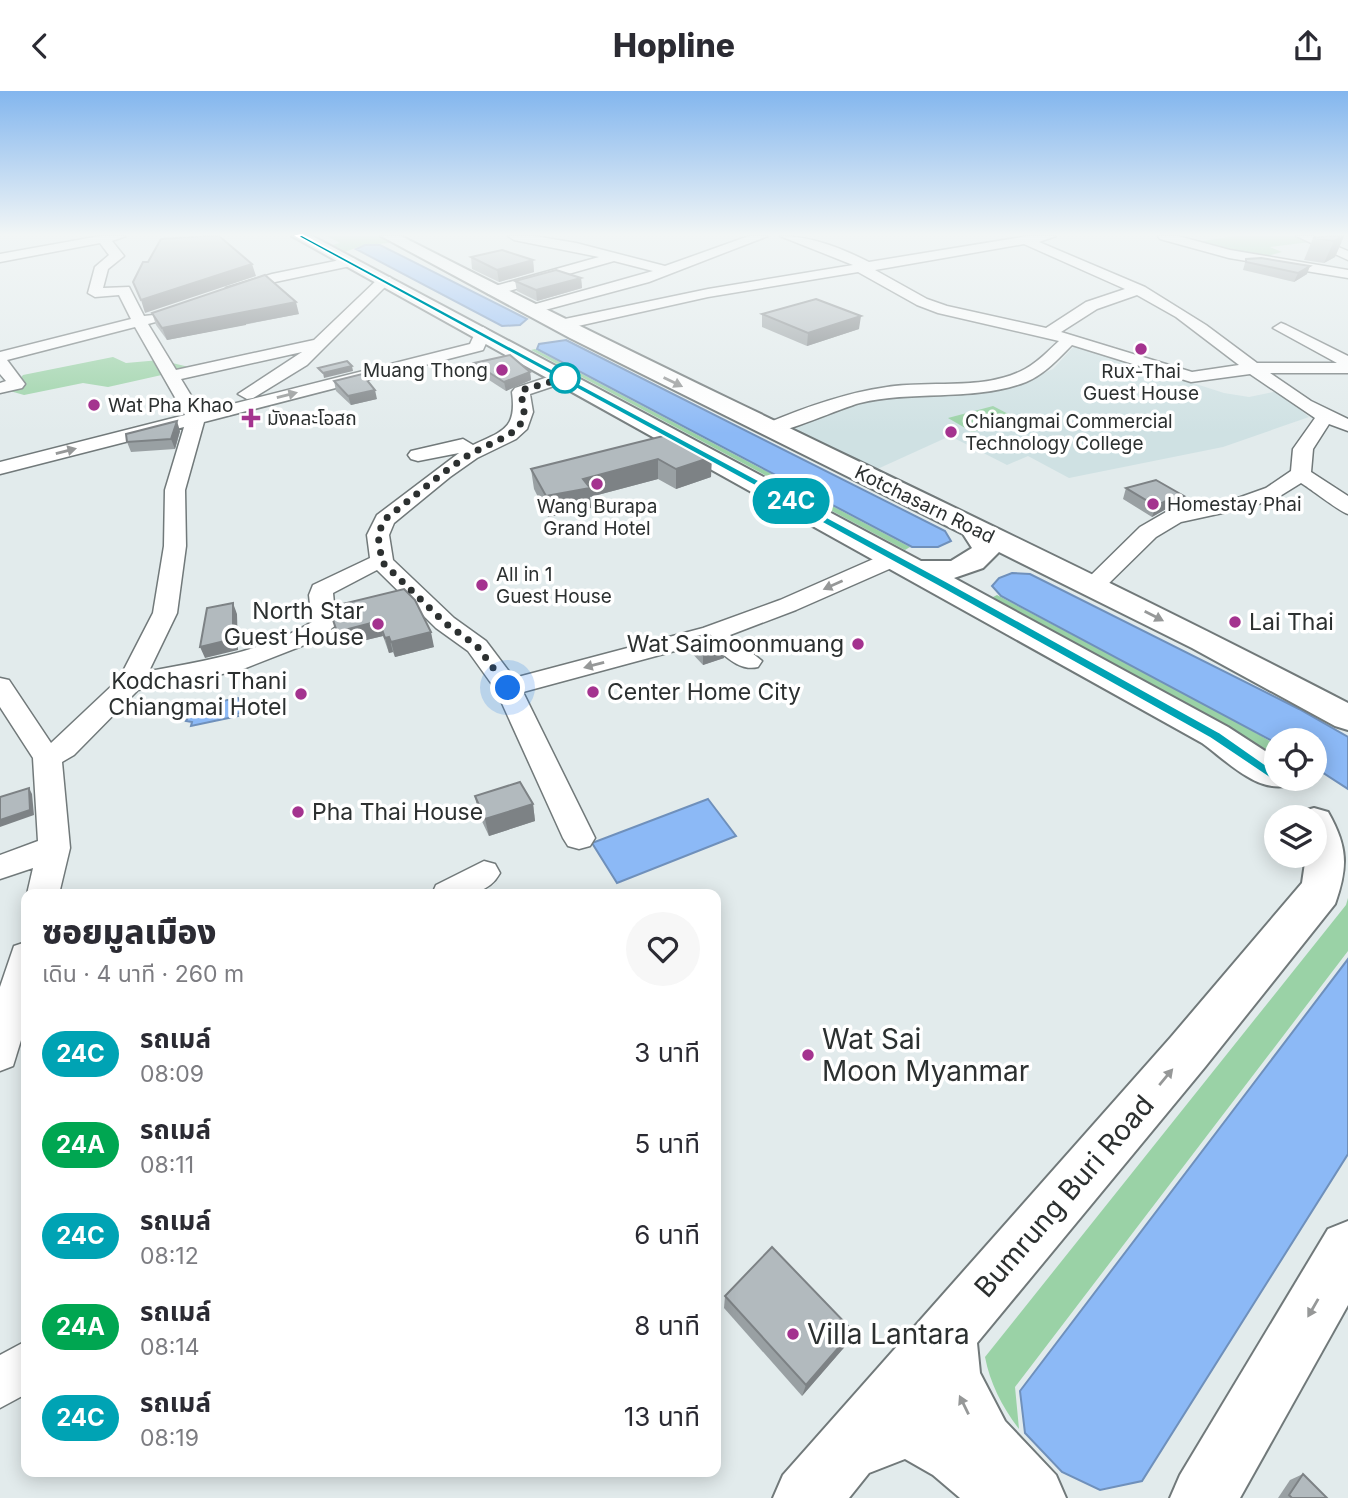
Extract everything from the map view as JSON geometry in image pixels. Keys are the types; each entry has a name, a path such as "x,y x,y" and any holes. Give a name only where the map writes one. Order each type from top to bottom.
{"main road":[{"path":"425,302 482,332 541,329 563,377 1215,735 1264,768"},
{"name":"Kotchasarn Road","path":"506,302 541,329 770,429 1038,558 1348,718"},
{"path":"906,563 943,572 955,570 983,555 987,549 973,528"},
{"path":"971,600 963,587 965,579 981,567 1008,557 1038,558"},
{"path":"1290,791 1301,805"},
{"name":"Bumrung Buri Road","path":"806,1498 1188,1052 1320,892 1328,876 1327,853"},
{"path":"1203,1498 1348,1249"},
{"path":"946,1333 950,1378 982,1444 1033,1498"},
{"path":"847,1450 905,1427 938,1439 985,1476 1005,1498"}],"street":[{"path":"130,302 172,376 205,416"},
{"path":"47,758 64,748 130,683 165,613 175,546 175,490 205,416 285,373 322,343 363,302"},
{"path":"541,329 600,302"},
{"path":"541,329 668,302"},
{"path":"921,302 943,310 1049,333 1191,377 1255,368 1348,368"},
{"path":"1049,333 1066,319 1096,302"},
{"path":"1159,302 1211,334 1324,418 1348,425"},
{"path":"0,388 16,384 0,359 140,323 177,310"},
{"path":"1281,328 1348,362"},
{"path":"0,468 477,347 482,332"},
{"path":"770,429 820,407 864,396 1012,380 1031,373 1069,340"},
{"path":"172,376 322,343"},
{"path":"563,377 521,392 524,412 520,425 509,435 470,454 384,520 378,535 382,562 445,623 477,646 508,688 579,838"},
{"path":"1301,474 1303,449 1324,418"},
{"path":"418,454 463,445 470,454"},
{"path":"1301,474 1338,497 1348,507"},
{"path":"1093,586 1148,532 1174,517 1243,503 1273,492 1301,474"},
{"path":"130,683 229,665 308,635 324,625 326,616 320,598 321,590 355,572 382,562"},
{"path":"508,688 712,633 906,563"},
{"path":"712,633 749,661"},
{"path":"2,693 47,758 54,848 44,889"},
{"path":"0,867 54,848"},
{"path":"457,889 484,873"},
{"path":"21,975 0,1056 21,1053"},
{"path":"0,1384 21,1369"}],"shaded area":[{"path":"1075,345 1224,393 1249,397 1278,391 1309,417 1223,447 1069,478 1028,456 1007,465 950,436 873,471 785,428 864,398 1037,376 1053,369"}],"green space":[{"path":"535,349 910,547 905,550 531,350"},
{"path":"113,357 126,363 160,360 193,368 108,387 83,383 24,395 10,391 23,375"},
{"path":"993,406 1018,419 972,432 948,418"},
{"path":"997,595 1245,726 1264,738 1264,752 1228,729 991,598"},
{"path":"1348,898 1348,951 1015,1387 1019,1429 998,1395 985,1357 1346,905"}],"water":[{"path":"456,302 493,302 527,319 520,325 502,326"},
{"path":"566,340 945,531 951,541 938,547 912,547 537,349 539,344"},
{"path":"1012,573 1030,574 1299,709 1348,737 1348,789 1327,775 1327,728 1264,728 1264,737 1001,596 992,586 999,578"},
{"path":"238,698 246,711 237,714 238,716 191,726 192,722 186,721 195,706"},
{"path":"708,799 736,836 617,883 592,843"},
{"path":"1348,959 1348,1154 1142,1481 1100,1490 1062,1472 1025,1433 1020,1391"}],"building":[{"path":"186,302 296,302 162,328 152,313"},
{"path":"806,302 823,302 861,316 808,333 762,314"},
{"path":"510,355 530,372 504,382 474,363"},
{"path":"347,361 352,366 323,373 318,368"},
{"path":"362,374 375,390 348,396 334,381"},
{"path":"177,421 171,439 127,442 126,434"},
{"path":"667,435 712,457 676,469 658,459 583,479 590,488 546,496 531,469"},
{"path":"1156,480 1184,496 1156,506 1126,488"},
{"path":"404,589 415,600 431,632 391,642 389,637 385,638 379,621 337,632 331,614 334,606"},
{"path":"233,603 233,639 200,647 207,608"},
{"path":"708,634 724,647 703,654 689,639"},
{"path":"520,782 533,804 485,819 475,796"},
{"path":"29,788 30,810 0,820 0,797"},
{"name":"Villa Lantara","path":"772,1247 853,1331 806,1385 725,1296"},
{"path":"1303,1474 1327,1498 1292,1498 1289,1495"}],"bus line":[{"name":"24C","path":"426,302 942,583 1215,735 1264,767"}],"place":[{"name":"Rux-Thai Guest House","path":"1141,349"},
{"name":"Muang Thong","path":"502,370"},
{"name":"Wat Pha Khao","path":"94,405"},
{"name":"มังคละโอสถ","path":"251,418"},
{"name":"Chiangmai Commercial Technology College","path":"951,432"},
{"name":"Wang Burapa Grand Hotel","path":"597,484"},
{"name":"Homestay Phai","path":"1153,504"},
{"name":"All in 1 Guest House","path":"482,585"},
{"name":"Lai Thai","path":"1235,622"},
{"name":"North Star Guest House","path":"378,624"},
{"name":"Wat Saimoonmuang","path":"858,644"},
{"name":"Center Home City","path":"593,692"},
{"name":"Kodchasri Thani Chiangmai Hotel","path":"301,694"},
{"name":"Pha Thai House","path":"298,812"},
{"name":"Wat Sai Moon Myanmar","path":"808,1055"},
{"name":"Villa Lantara","path":"793,1334"}],"route":[{"path":"508,688 477,646 445,623 382,562 378,535 384,520 443,473 470,454 509,435 520,425 524,412 521,392 565,378"}]}
